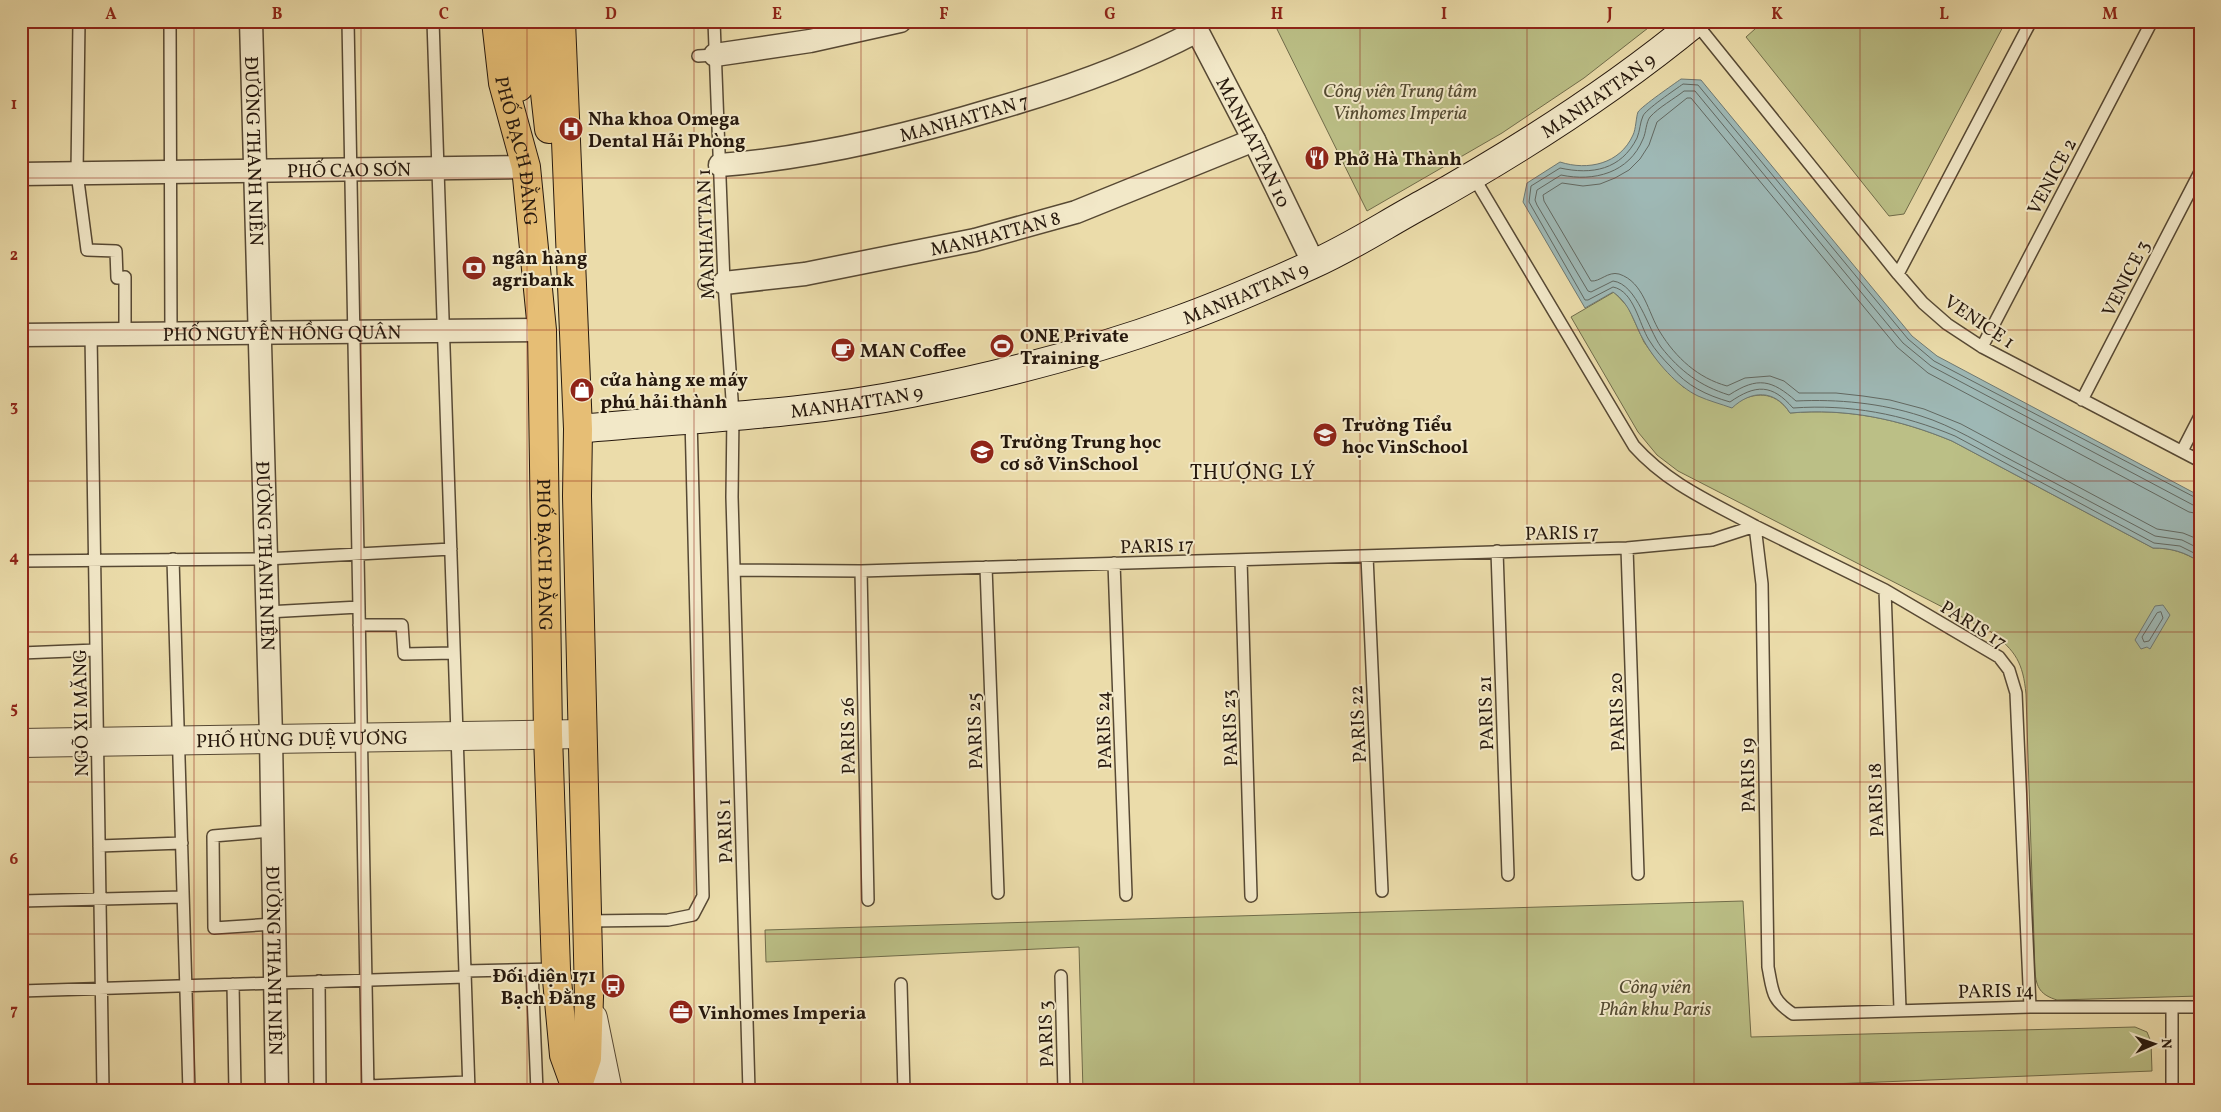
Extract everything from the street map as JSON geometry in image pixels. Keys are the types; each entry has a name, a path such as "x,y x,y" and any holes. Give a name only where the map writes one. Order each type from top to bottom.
{"main road":[{"name":"PHỐ BẠCH ĐẰNG","path":"496,21 503,83 526,168 542,330 548,735 544,969 564,1055 577,1090"},
{"path":"518,21 519,82 526,168"},
{"path":"537,21 550,135 569,208"},
{"name":"PHỐ BẠCH ĐẰNG","path":"561,21 578,428 577,496 587,921 587,1058 577,1090"},
{"name":"MANHATTAN 9","path":"578,428 839,405 911,393 998,374 1084,351 1176,321 1314,264 1473,176 1542,135 1595,100 1639,68 1696,22"},
{"name":"PHỐ HÙNG DUỆ VƯƠNG","path":"21,743 271,737 362,738 582,734"},
{"path":"588,997 608,1091"}],"street":[{"name":"ĐƯỜNG THANH NIÊN","path":"251,21 268,612 277,1091"},
{"path":"706,55 810,41 900,21"},
{"name":"MANHATTAN 10","path":"1195,26 1254,140 1314,264"},
{"name":"MANHATTAN 7","path":"720,165 759,162 857,145 931,129 1092,78 1155,53 1195,26"},
{"name":"MANHATTAN 8","path":"714,284 806,274 975,240 1076,212 1254,140"},
{"name":"PHỐ CAO SƠN","path":"21,174 438,167 526,168"},
{"name":"PHỐ NGUYỄN HỒNG QUÂN","path":"21,336 542,330"}],"lane":[{"path":"79,21 77,173 87,250 116,251 117,278 124,277 124,334"},
{"path":"170,21 172,172 171,334"},
{"path":"348,21 368,1088 469,1086 433,21"},
{"name":"MANHATTAN 1","path":"714,21 706,55 720,165 714,284 733,414 732,497 735,570"},
{"path":"1898,274 2031,21"},
{"name":"VENICE 2","path":"1982,347 2152,21"},
{"name":"VENICE 1","path":"1696,22 1898,274 1923,303 1947,324 1982,347 2200,460"},
{"name":"VENICE 3","path":"2082,400 2200,172"},
{"path":"1473,176 1634,446 1650,465 1673,482 1755,526"},
{"name":"NGÕ XI MĂNG","path":"91,335 103,1091"},
{"path":"2182,451 2200,416"},
{"path":"587,921 668,920 693,915 704,896 691,418"},
{"name":"PARIS 17","path":"735,570 861,571 1627,548 1712,540 1755,526 1885,590 1999,657 2009,670 2016,693 2030,1007"},
{"name":"PARIS 19","path":"1755,526 1762,584 1768,966 1773,992 1779,1004 1793,1014"},
{"name":"PARIS 20","path":"1627,548 1638,874"},
{"path":"21,561 266,559 450,549"},
{"name":"PARIS 21","path":"1497,551 1508,874"},
{"name":"PARIS 22","path":"1367,556 1382,891"},
{"path":"174,559 189,1091"},
{"name":"PARIS 23","path":"1241,560 1251,896"},
{"name":"PARIS 24","path":"1114,563 1126,895"},
{"name":"PARIS 25","path":"986,567 998,893"},
{"name":"PARIS 1","path":"735,570 749,1091"},
{"name":"PARIS 26","path":"861,571 868,900"},
{"name":"PARIS 18","path":"1885,590 1900,1009"},
{"path":"268,612 359,607"},
{"path":"359,626 402,625 404,654 454,653"},
{"path":"21,654 96,650"},
{"path":"272,831 213,836 214,928 274,924"},
{"path":"99,846 182,843"},
{"path":"21,900 183,897"},
{"path":"21,990 366,980 544,969 537,1091"},
{"name":"PARIS 3","path":"1061,976 1064,1091"},
{"path":"319,981 320,1091"},
{"path":"233,984 235,1091"},
{"path":"901,984 904,1091"},
{"name":"PARIS 14","path":"1793,1014 1900,1009 2200,1007"},
{"path":"2172,1008 2172,1091"}],"green space":[{"name":"Công viên Trung tâm Vinhomes Imperia","path":"1273,21 1657,21 1584,78 1502,133 1367,211"},
{"path":"1764,21 2006,21 1904,214 1889,216 1746,37"},
{"path":"1614,292 1628,307 1644,342 1654,356 1683,387 1739,401 1754,396 1767,396 1779,401 1790,413 1832,412 1852,414 1892,421 1932,433 1952,441 2153,548 2177,551 2200,562 2200,996 2057,1000 2047,996 2040,990 2035,971 2026,694 2023,674 2017,658 2007,645 1991,632 1678,471 1657,455 1638,432 1571,317"},
{"name":"Công viên Phân khu Paris","path":"1743,901 1751,1037 2135,1027 2147,1032 2151,1042 2152,1071 1659,1091 1083,1091 1079,947 766,962 765,930"}],"water":[{"path":"1681,79 1701,80 1912,336 1937,356 2200,496 2200,562 2178,551 2153,548 1952,441 1932,433 1892,421 1852,414 1832,412 1790,413 1784,405 1770,396 1755,395 1739,402 1732,408 1702,398 1682,386 1661,365 1644,341 1628,308 1613,292 1585,308 1523,202 1527,183 1560,162 1581,166 1602,163 1612,159 1627,145 1633,135 1638,112"},
{"path":"2163,605 2170,615 2150,649 2147,647 2141,649 2135,640 2155,606"}],"place":[{"name":"Nha khoa Omega Dental Hải Phòng","path":"571,129"},
{"name":"Phở Hà Thành","path":"1317,158"},
{"name":"ngân hàng agribank","path":"474,268"},
{"name":"ONE Private Training","path":"1002,346"},
{"name":"MAN Coffee","path":"843,350"},
{"name":"cửa hàng xe máy phú hải thành","path":"582,390"},
{"name":"Trường Tiểu học VinSchool","path":"1325,435"},
{"name":"Trường Trung học cơ sở VinSchool","path":"982,452"},
{"name":"Đối diện 171 Bạch Đằng","path":"613,986"},
{"name":"Vinhomes Imperia","path":"681,1012"}],"district":[{"name":"THƯỢNG LÝ","path":"1253,472"}]}
